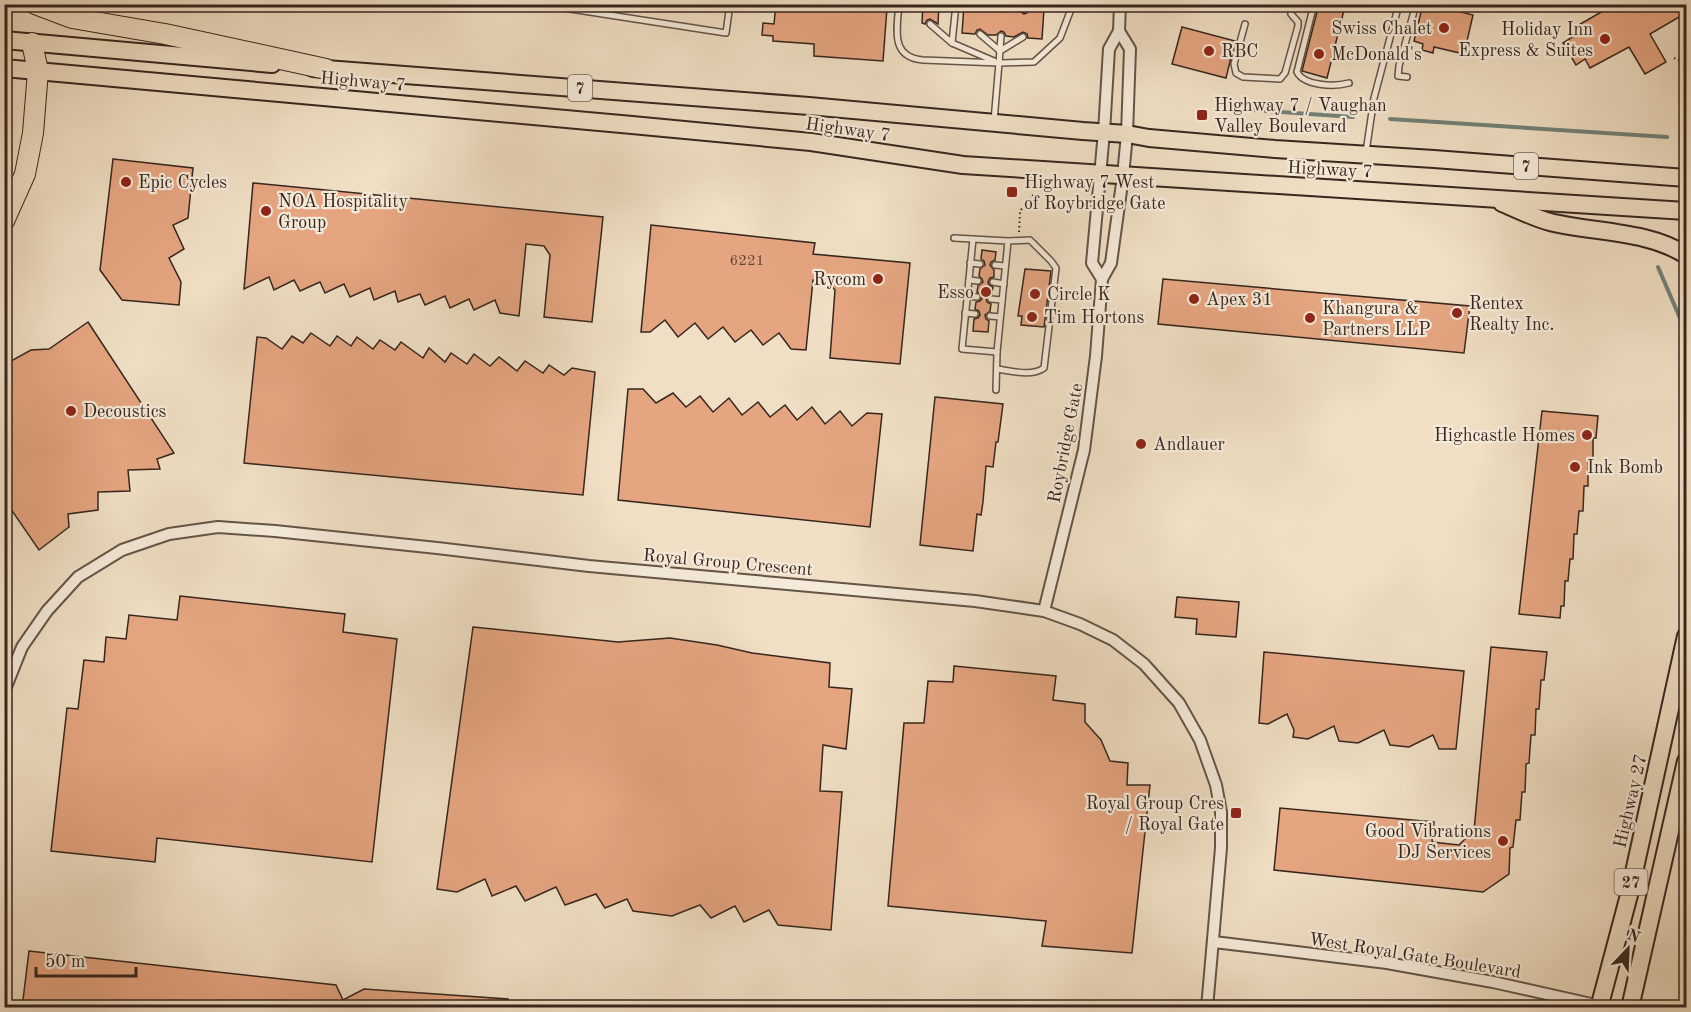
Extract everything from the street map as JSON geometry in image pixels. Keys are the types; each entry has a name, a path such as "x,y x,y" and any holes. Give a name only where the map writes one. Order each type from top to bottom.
{"highway":[{"path":"35,4 72,18 165,34 326,69"},
{"path":"4,220 25,174 33,133 38,71 32,43"}],"main road":[{"name":"Highway 7","path":"4,40 326,69 809,106 1275,149 1686,178"},
{"name":"Highway 7","path":"4,68 811,142 963,165 1686,211"},
{"path":"1487,198 1549,221 1649,238 1686,255"},
{"name":"Highway 27","path":"1603,1007 1686,636"},
{"name":"27","path":"1630,1008 1686,761"}],"street":[{"path":"1119,31 1120,6"},
{"name":"Roybridge Gate","path":"1044,611 1084,450 1091,402 1102,279 1111,263 1123,176 1130,49 1119,31 1109,49 1092,263 1102,279"},
{"name":"Royal Group Crescent","path":"4,692 22,646 47,611 78,577 122,550 169,534 218,527 275,531 590,566 975,601 1044,611 1080,624 1113,640 1144,664 1179,703 1200,740 1216,785 1221,812 1221,848 1207,1008"},
{"name":"West Royal Gate Boulevard","path":"1214,942 1387,963 1493,982 1603,1007"}],"lane":[{"path":"565,4 564,8 726,33 730,4"},
{"path":"899,4 898,43 908,56 915,60 999,63 1034,62 1060,38 1074,4 1094,7 1120,6"},
{"path":"952,44 956,4"},
{"path":"1018,4 1024,9"},
{"path":"1314,4 1297,72 1300,78 1308,82 1341,85 1349,83"},
{"path":"1365,155 1374,98 1399,4"},
{"path":"1407,77 1398,76 1399,66 1416,4"},
{"path":"1245,24 1234,64 1236,73 1243,77 1280,79 1285,74 1299,26 1291,14"},
{"path":"930,24 952,44 999,63"},
{"path":"980,34 1000,51"},
{"path":"994,123 1001,36"},
{"path":"1000,51 1023,37"},
{"path":"954,238 1030,240 1056,268 1044,368 1038,372 1027,373 997,369"},
{"path":"973,239 962,349 997,352"},
{"path":"996,390 997,352 1008,241"},
{"path":"970,263 980,264"},
{"path":"995,265 1005,266"},
{"path":"969,280 978,281"},
{"path":"993,282 1004,284"},
{"path":"967,296 977,297"},
{"path":"992,299 1002,300"},
{"path":"965,313 975,314"},
{"path":"990,316 1000,317"}],"path":[{"path":"1674,58 1686,64"},
{"path":"1019,240 1020,211 1033,195"}],"building":[{"path":"776,4 841,4 887,8 883,61 814,56 814,44 773,41 773,36 762,35 763,23 774,24"},
{"path":"923,4 939,4 938,24 930,19 925,24 922,23"},
{"name":"McDonald's","path":"1319,4 1345,6 1327,78 1302,71"},
{"name":"Swiss Chalet","path":"1423,4 1450,4 1449,9 1473,15 1464,54 1434,47 1433,53 1422,50 1423,44 1414,41"},
{"name":"Holiday Inn Express & Suites","path":"1615,4 1686,4 1686,13 1650,34 1666,62 1645,74 1629,47 1590,68 1585,59 1576,65 1563,43 1574,36 1570,30"},
{"path":"964,5 976,6 981,11 988,6 998,7 1002,12 1008,8 1015,8 1024,14 1029,9 1044,9 1042,39 1028,38 1023,32 1014,37 1006,36 1001,31 996,35 988,35 980,29 975,34 962,33"},
{"name":"RBC","path":"1182,27 1235,41 1226,78 1172,64"},
{"path":"113,159 193,168 188,218 173,225 184,249 169,258 181,282 179,305 122,300 100,270"},
{"path":"253,183 603,217 592,322 544,317 550,255 544,246 526,244 519,316 500,313 495,300 474,310 469,299 450,308 445,296 425,305 420,294 398,302 395,291 374,300 370,288 350,297 344,284 325,293 320,282 300,291 294,280 274,290 269,277 244,289"},
{"path":"651,225 815,243 813,254 910,263 900,364 830,358 835,290 828,282 813,280 806,350 791,349 779,333 763,345 751,330 735,342 723,327 708,339 695,323 678,337 665,320 650,332 641,332"},
{"path":"982,250 996,252 995,260 990,265 994,270 994,277 988,282 993,287 992,294 986,298 991,304 990,311 985,315 989,321 988,332 973,331 974,319 980,315 975,309 976,302 982,298 977,292 978,286 983,282 979,276 980,269 985,265 981,259"},
{"name":"Circle K","path":"1025,269 1051,271 1044,327 1021,325 1022,316 1018,316"},
{"path":"1163,279 1470,306 1464,353 1158,324"},
{"path":"88,322 174,453 157,459 160,469 128,470 130,491 98,492 98,510 68,514 69,527 39,550 4,499 4,367 31,350 49,349"},
{"path":"311,333 330,346 337,336 351,346 357,337 373,349 380,340 395,350 401,342 423,358 429,348 445,362 451,353 467,364 474,354 490,366 499,357 517,371 525,361 543,373 549,365 564,375 572,368 595,372 583,495 244,463 257,337 266,338 282,349 292,336 303,343"},
{"path":"628,389 643,389 656,403 673,393 686,407 700,396 713,412 729,398 742,415 758,402 770,417 785,405 797,420 812,407 825,424 840,411 852,426 867,413 882,414 870,527 618,500"},
{"path":"935,397 1003,404 993,467 986,466 983,502 981,515 977,514 973,551 920,545"},
{"path":"1542,411 1598,416 1596,438 1593,438 1593,463 1588,462 1588,486 1584,486 1583,511 1579,511 1577,534 1574,534 1573,559 1570,559 1568,581 1565,581 1564,606 1561,606 1560,618 1519,614"},
{"path":"180,596 345,614 343,632 397,639 372,862 157,838 155,862 51,851 67,708 78,709 84,660 104,662 106,637 126,639 129,615 177,620"},
{"path":"1177,597 1239,602 1236,637 1196,634 1197,619 1175,617"},
{"path":"473,627 618,642 670,638 752,653 830,663 829,687 852,689 846,749 823,745 820,791 842,792 831,930 778,925 769,910 744,922 735,906 711,918 700,905 672,916 633,911 627,899 605,908 596,894 565,905 556,887 525,901 516,886 492,896 485,879 457,892 437,889"},
{"path":"1491,647 1547,652 1544,680 1541,680 1539,709 1536,709 1535,735 1531,735 1529,763 1526,764 1525,792 1522,792 1520,820 1516,820 1513,847 1510,848 1509,874 1483,892 1274,870 1280,808 1434,822 1432,842 1459,845 1465,839 1466,832 1474,831"},
{"path":"1264,652 1464,671 1456,749 1439,749 1433,735 1409,747 1390,745 1384,730 1358,743 1339,741 1334,726 1308,739 1293,737 1294,730 1287,714 1268,724 1259,723"},
{"path":"954,666 1056,676 1053,700 1085,704 1085,722 1101,740 1110,761 1128,763 1127,785 1150,785 1132,953 1042,946 1046,921 888,906 904,723 924,723 928,681 953,682"},
{"path":"29,951 336,985 343,1000 364,989 508,999 508,1008 22,1008"}],"waterway":[{"path":"1253,110 1353,117"},
{"path":"1390,119 1667,137"},
{"path":"1658,267 1686,332 1686,339"}],"place":[{"name":"Swiss Chalet","path":"1444,28"},
{"name":"Holiday Inn Express & Suites","path":"1605,39"},
{"name":"RBC","path":"1209,51"},
{"name":"McDonald's","path":"1319,54"},
{"name":"Highway 7 / Vaughan Valley Boulevard","path":"1202,115"},
{"name":"Epic Cycles","path":"126,182"},
{"name":"Highway 7 West of Roybridge Gate","path":"1012,192"},
{"name":"NOA Hospitality Group","path":"266,211"},
{"name":"Rycom","path":"878,279"},
{"name":"Esso","path":"986,292"},
{"name":"Circle K","path":"1035,294"},
{"name":"Apex 31","path":"1194,299"},
{"name":"Rentex Realty Inc.","path":"1457,313"},
{"name":"Tim Hortons","path":"1032,317"},
{"name":"Khangura & Partners LLP","path":"1310,318"},
{"name":"Decoustics","path":"71,411"},
{"name":"Highcastle Homes","path":"1587,435"},
{"name":"Andlauer","path":"1141,444"},
{"name":"Ink Bomb","path":"1575,467"},
{"name":"Royal Group Cres / Royal Gate","path":"1236,813"},
{"name":"Good Vibrations DJ Services","path":"1503,841"}]}
